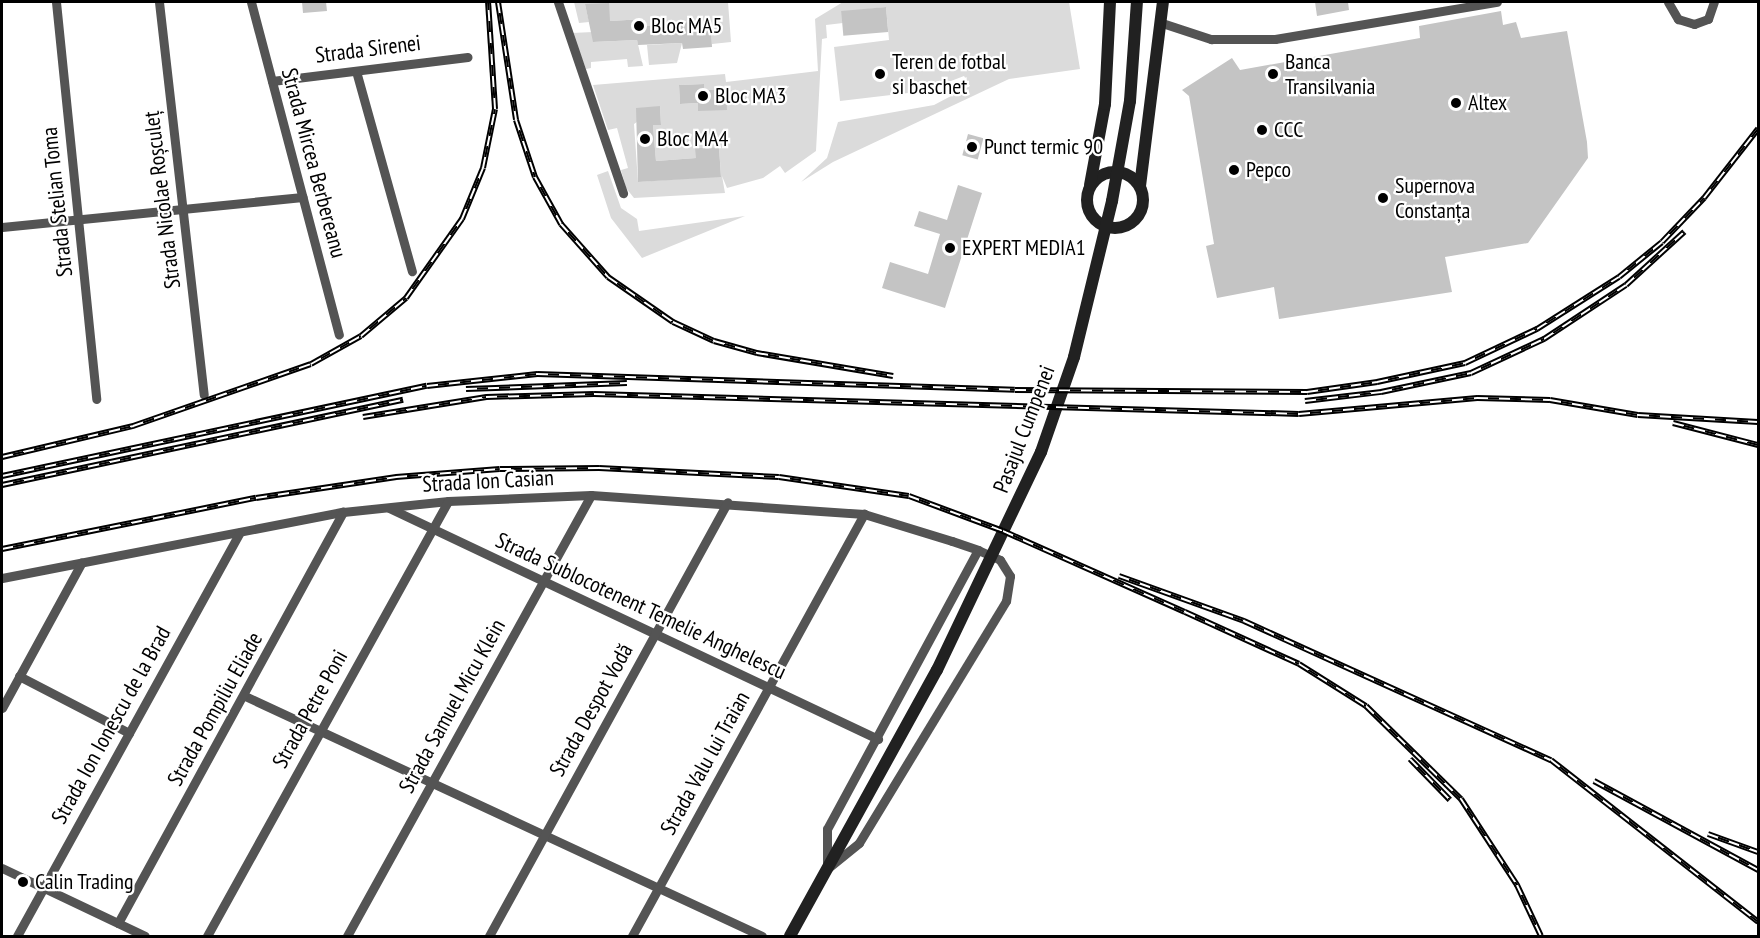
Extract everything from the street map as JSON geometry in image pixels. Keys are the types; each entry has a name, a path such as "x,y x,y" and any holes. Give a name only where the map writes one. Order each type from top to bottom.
{"main road":[{"path":"1110,2 1105,104 1090,185 1088,209 1109,227 1124,226 1136,218 1143,202 1140,186 1163,2"},
{"name":"Pasajul Cumpenei","path":"790,936 984,578 1044,441 1074,357 1112,201 1130,100 1137,2"},
{"path":"1090,185 1102,174 1118,172 1140,186"}],"street":[{"name":"Strada Stelian Toma","path":"56,2 96,399"},
{"name":"Strada Nicolae Roșculeț","path":"159,2 204,394"},
{"name":"Strada Mircea Berbereanu","path":"251,2 339,335"},
{"path":"558,2 623,193"},
{"path":"1162,23 1211,39 1275,39 1497,2"},
{"path":"1668,2 1686,24 1701,23 1712,14 1719,2"},
{"path":"1712,14 1714,2"},
{"name":"Strada Sirenei","path":"272,81 468,57"},
{"path":"356,70 412,271"},
{"path":"2,227 303,197"},
{"name":"Strada Ion Casian","path":"2,578 343,512 448,501 591,495 728,502 864,514 978,550 1008,567 1006,601 859,843 827,869"},
{"name":"Strada Samuel Micu Klein","path":"347,936 591,495"},
{"name":"Strada Petre Poni","path":"207,936 448,501"},
{"name":"Strada Despot Vodă","path":"489,936 728,502"},
{"name":"Strada Sublocotenent Temelie Anghelescu","path":"387,507 878,740"},
{"name":"Strada Pompiliu Eliade","path":"118,923 245,696 343,512"},
{"name":"Strada Valu lui Traian","path":"632,936 864,514"},
{"name":"Strada Ion Ionescu de la Brad","path":"17,936 240,532"},
{"path":"827,869 827,829 878,740 978,550"},
{"path":"2,708 82,562"},
{"path":"19,676 129,733"},
{"path":"245,696 762,936"},
{"path":"2,868 145,936"}],"shaded area":[{"path":"574,2 728,2 731,42 712,44 711,26 689,28 688,22 645,26 644,19 610,21 585,4 589,22 579,23"},
{"path":"843,2 1069,2 1080,69 1009,79 833,162 801,182 827,158 838,122 934,105 970,86 964,76 925,91 840,101 834,47 889,40 886,7 842,12 843,23 826,25 827,38 822,39 816,151 785,173 780,166 763,178 727,188 722,176 725,193 634,198 626,188 621,170 628,168 617,128 608,130 593,85 725,74 726,82 818,71 815,19","holes":["703,84 704,90 726,89 698,110 698,103 680,104 679,85","660,106 661,124 653,125 656,161 696,158 696,148 719,147 721,176 638,182 634,124"]},
{"path":"593,32 594,42 637,40 643,66 628,67 627,59 591,62 591,68 586,69 572,33"},
{"path":"682,43 677,63 649,65 647,45"},
{"path":"608,171 621,208 637,219 639,231 745,216 642,258 611,218 597,175"}],"building":[{"path":"302,2 326,2 327,11 303,13"},
{"path":"1315,2 1348,2 1349,10 1317,16"},
{"name":"Bloc MA5","path":"609,3 610,21 644,19 645,26 688,22 689,28 711,26 712,47 683,49 682,43 638,45 637,40 593,42 585,4"},
{"path":"886,7 888,32 843,36 841,11"},
{"name":"Supernova Constanța","path":"1501,11 1503,25 1516,22 1521,38 1567,31 1587,142 1588,158 1528,243 1445,257 1452,292 1279,319 1274,287 1217,298 1206,246 1214,244 1189,96 1182,90 1232,58 1240,70 1420,38 1419,26"},
{"name":"Bloc MA3","path":"704,84 704,90 726,89 727,110 698,111 698,103 680,104 679,85"},
{"name":"Bloc MA4","path":"660,106 661,125 653,125 656,161 696,158 695,148 719,147 721,177 638,182 636,108"},
{"name":"Punct termic 90","path":"968,134 983,138 978,159 962,155"},
{"name":"EXPERT MEDIA1","path":"958,185 982,193 945,308 882,288 890,262 928,274 940,234 914,226 919,211 947,220"}],"railway":[{"path":"2,457 133,426 311,364 361,336 406,298 462,219 483,168 495,109 488,2"},
{"path":"498,2 516,120 535,177 561,224 608,277 673,322 714,341 757,353 893,376"},
{"path":"2,476 427,386 537,374 1015,390 1307,392 1377,382 1465,363 1537,329 1619,277 1662,242 1704,198 1758,129"},
{"path":"1305,401 1381,392 1471,373 1544,339 1626,285 1684,232"},
{"path":"466,389 627,383"},
{"path":"363,417 486,397 594,394 1299,414 1477,398 1550,400 1638,415 1758,422"},
{"path":"2,485 403,400"},
{"path":"1673,423 1758,445"},
{"path":"2,549 256,498 396,477 500,469 599,468 779,477 909,496 1003,531 1299,664 1366,706 1461,799 1517,885 1541,936"},
{"path":"1119,576 1244,621 1551,760 1758,922"},
{"path":"1410,759 1450,800"},
{"path":"1594,781 1758,870"},
{"path":"1708,834 1758,852"}],"place":[{"name":"Bloc MA5","path":"639,26"},
{"name":"Teren de fotbal si baschet","path":"880,74"},
{"name":"Banca Transilvania","path":"1273,74"},
{"name":"Bloc MA3","path":"703,96"},
{"name":"Altex","path":"1456,103"},
{"name":"CCC","path":"1262,130"},
{"name":"Bloc MA4","path":"645,139"},
{"name":"Punct termic 90","path":"972,147"},
{"name":"Pepco","path":"1234,170"},
{"name":"Supernova Constanța","path":"1383,198"},
{"name":"EXPERT MEDIA1","path":"950,248"},
{"name":"Calin Trading","path":"23,882"}]}
